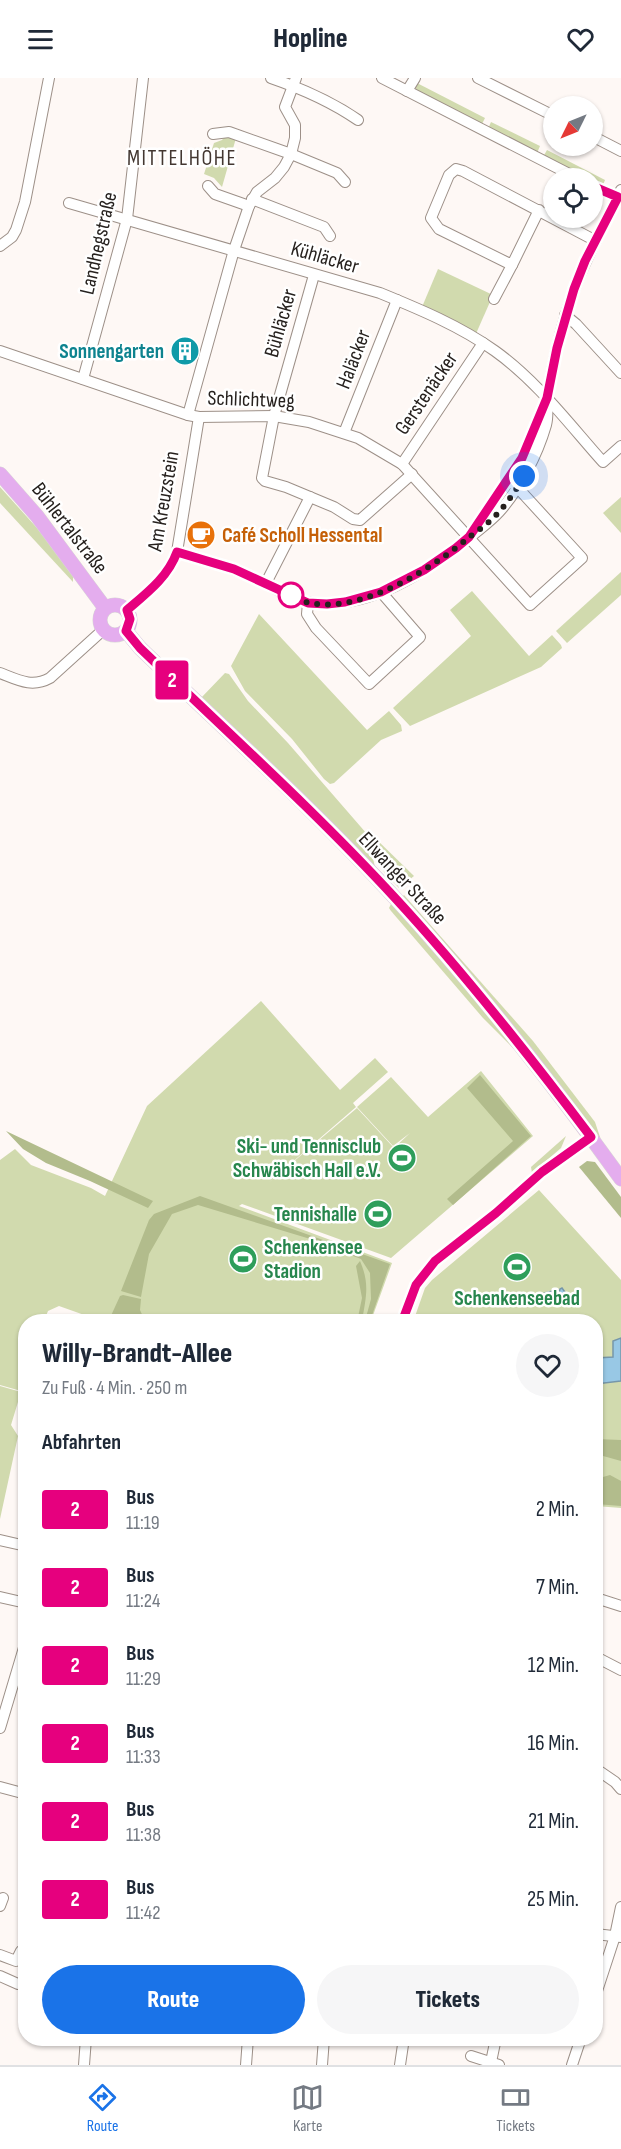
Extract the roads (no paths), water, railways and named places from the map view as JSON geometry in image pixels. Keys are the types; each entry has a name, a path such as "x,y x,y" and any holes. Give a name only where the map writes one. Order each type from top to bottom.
{"main road":[{"name":"Bühlertalstraße","path":"0,474 37,516 105,608"},
{"path":"114,604 127,610 130,619 126,631 112,635 104,630 99,621 105,608 114,604"},
{"name":"Ellwanger Straße","path":"126,631 140,648 302,802 396,898 485,1000 621,1179"}],"street":[{"path":"0,246 12,237 26,202 49,78"},
{"name":"Landhegstraße","path":"83,380 128,219 143,78"},
{"path":"271,78 295,82 358,120"},
{"path":"382,78 557,168"},
{"path":"407,91 415,78"},
{"path":"478,78 543,110"},
{"path":"250,202 256,192 284,168 291,154 295,125 285,107 295,82"},
{"path":"213,134 229,132 291,154 337,173 345,182"},
{"path":"603,142 621,151"},
{"path":"512,266 434,225 431,218 449,175 456,169 596,241"},
{"path":"208,186 215,194 250,202 324,227 330,236"},
{"path":"177,552 234,569 308,603 327,604 345,602 381,592 401,583 443,559 482,528 499,512 513,484 531,464 547,423 549,411 547,398 566,315 585,261 620,196 603,190"},
{"name":"Am Kreuzstein","path":"127,610 164,576 177,552 194,416 234,250 250,202"},
{"name":"Kühläcker","path":"69,203 380,293 397,300 483,343 510,362 547,398 603,462 621,446"},
{"path":"494,300 539,210"},
{"name":"Bühläcker","path":"310,497 262,478 274,416 314,275"},
{"name":"Haläcker","path":"344,433 397,300"},
{"path":"566,315 621,373"},
{"name":"Gerstenäcker","path":"402,464 483,343"},
{"name":"Schlichtweg","path":"0,351 194,416 274,416 309,422 358,438 402,464 530,605 582,558 513,484"},
{"path":"266,583 310,497 334,507 353,519 360,520 412,474"},
{"path":"308,603 307,614 316,628 369,684 420,637 381,592"},
{"path":"0,673 28,684 42,682 50,678 104,630"},
{"path":"405,1314 416,1285 435,1261 496,1213 542,1172 591,1137"},
{"path":"0,1540 18,1544"},
{"path":"0,1596 18,1601"},
{"path":"603,1600 621,1606"},
{"path":"603,1661 621,1670"},
{"path":"0,1728 18,1668"},
{"path":"603,1774 618,1786"},
{"path":"0,1787 18,1792"},
{"path":"603,1976 618,1936 621,1907"},
{"path":"603,1935 618,1936"},
{"path":"0,1955 16,1961 18,1957"},
{"path":"0,1976 18,1984"},
{"path":"84,2065 85,2046"},
{"path":"246,2065 247,2046"},
{"path":"322,2065 323,2046"},
{"path":"400,2065 403,2046"},
{"path":"471,2056 495,2063 496,2046"},
{"path":"572,2065 578,2046"}],"water":[{"path":"562,1288 567,1295 566,1299 539,1305 534,1302 534,1296 552,1291 556,1294"},
{"path":"621,1338 621,1381 603,1383 603,1358 613,1357 613,1341"}],"place":[{"name":"Sonnengarten","path":"185,351"},
{"name":"Café Scholl Hessental","path":"201,535"},
{"name":"Ski- und Tennisclub Schwäbisch Hall e.V.","path":"402,1158"},
{"name":"Tennishalle","path":"378,1214"},
{"name":"Schenkensee Stadion","path":"243,1259"},
{"name":"Schenkenseebad","path":"517,1267"}],"district":[{"name":"MITTELHÖHE","path":"182,157"}]}
